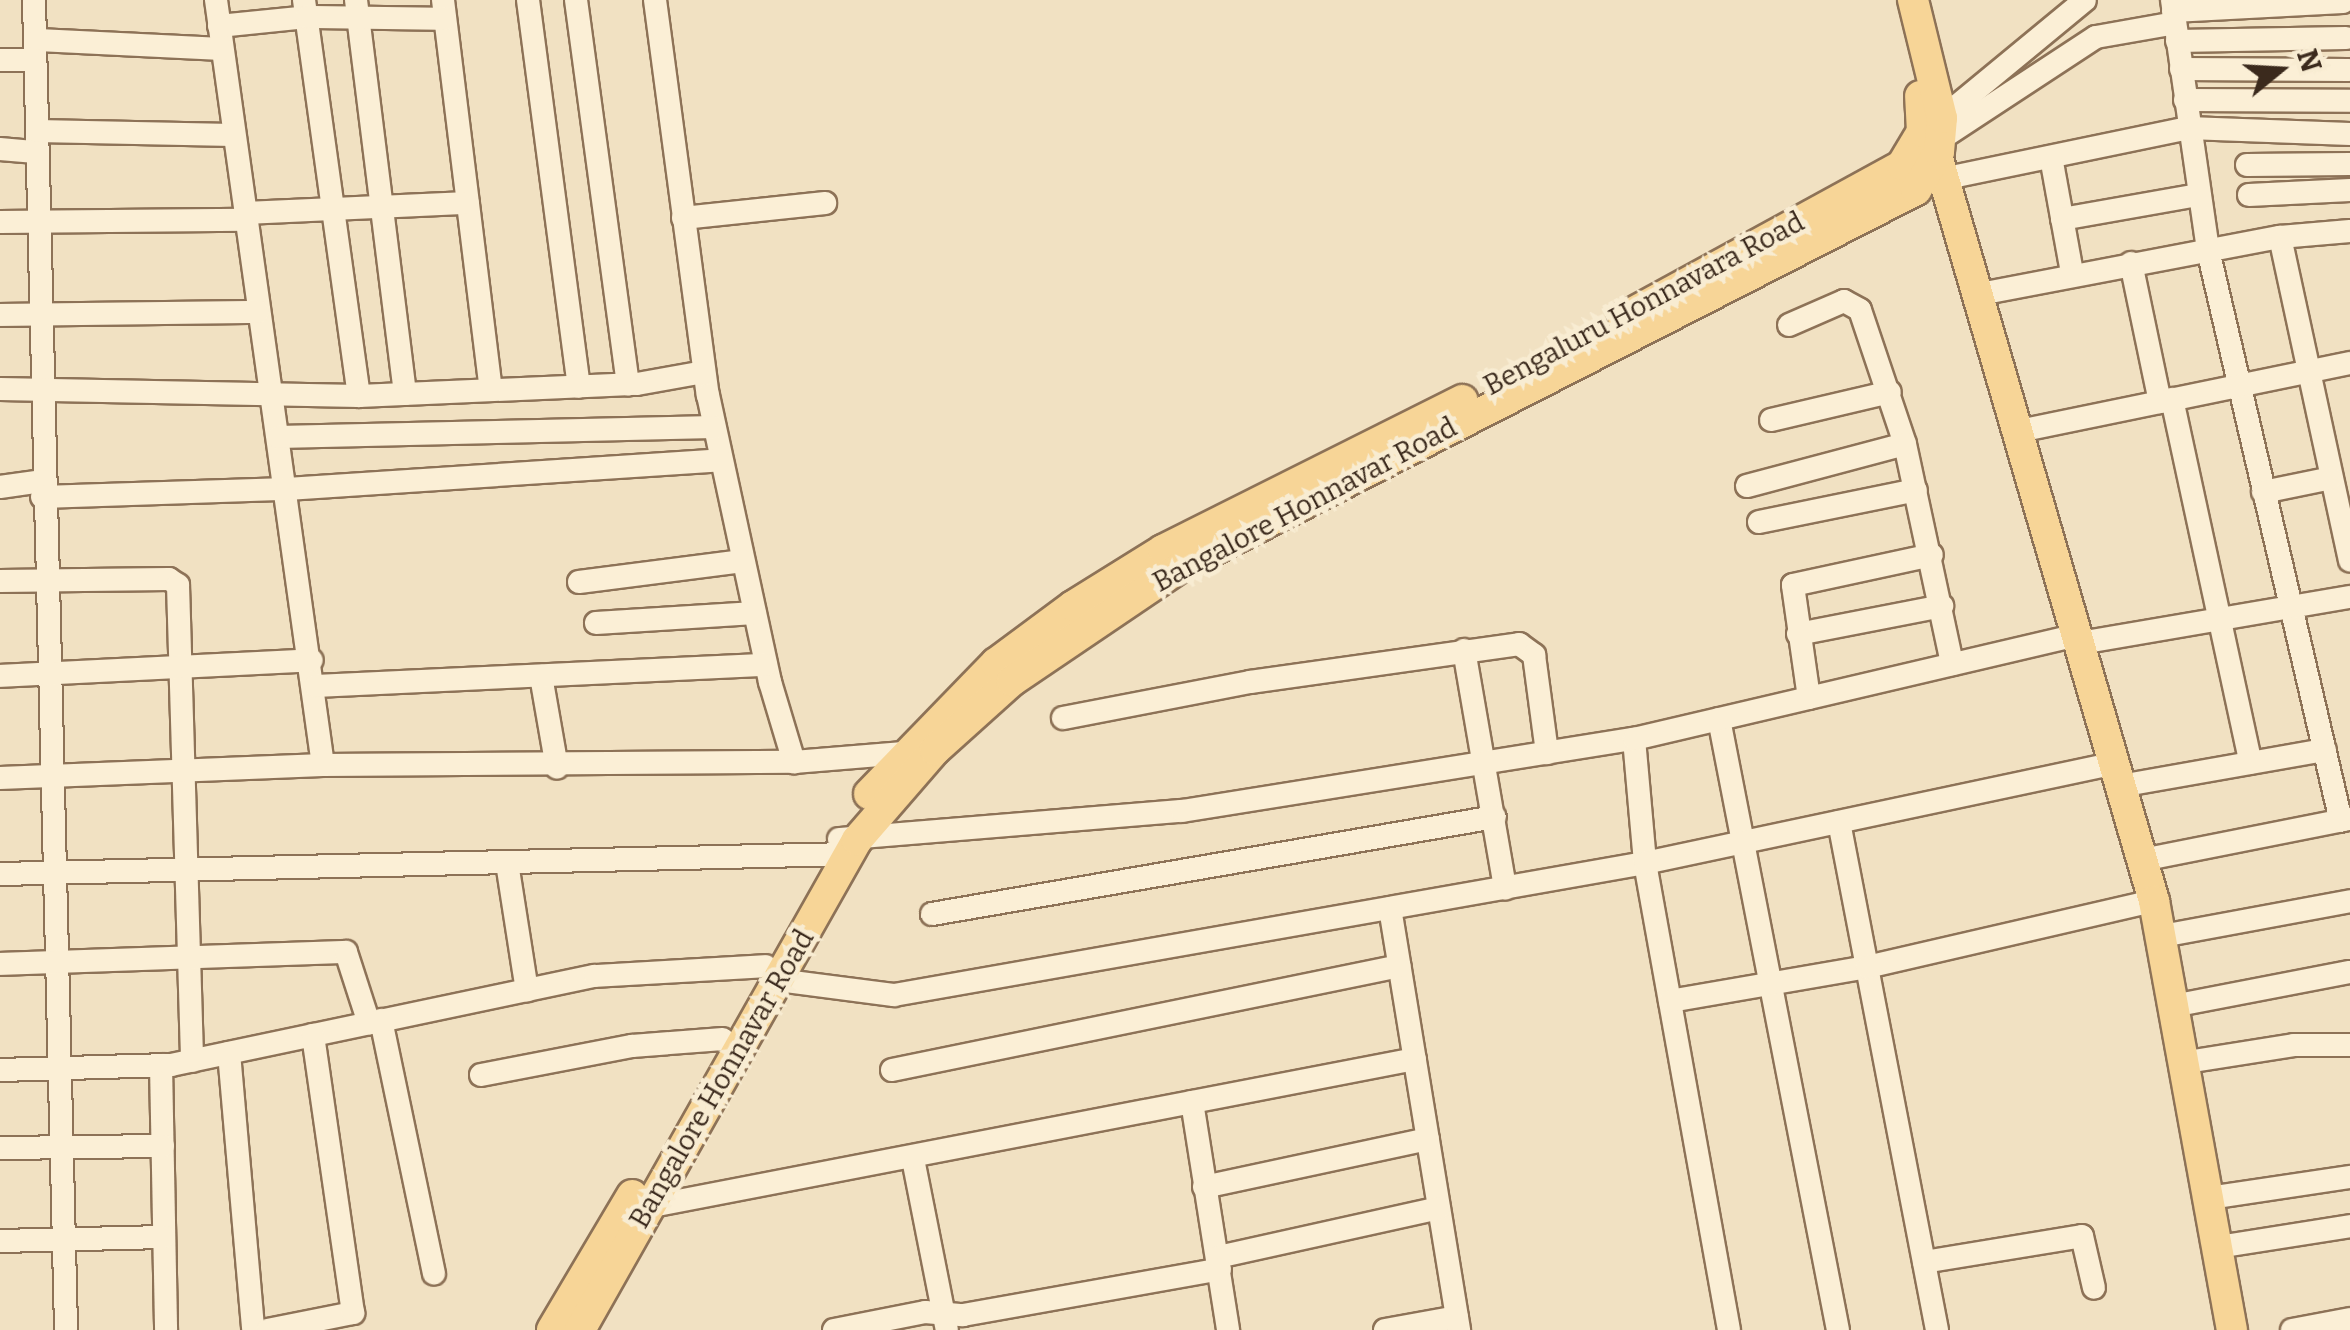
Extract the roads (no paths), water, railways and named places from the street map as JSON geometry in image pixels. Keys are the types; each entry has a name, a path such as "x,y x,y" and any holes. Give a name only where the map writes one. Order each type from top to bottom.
{"main road":[{"path":"1894,0 1922,107 1938,144"},
{"path":"1914,0 1938,144 2154,902 2178,1005 2232,1330"},
{"name":"Bengaluru Honnavara Road","path":"844,847 904,753 996,663 1152,556 1572,355 1872,186 1938,144"},
{"name":"Bangalore Honnavar Road","path":"580,1330 648,1207 661,1165 844,847 935,750 1012,681 1182,566 1572,355"},
{"path":"552,1330 661,1165 723,1039 772,973"}],"street":[{"path":"216,0 324,764"},
{"path":"528,0 579,387"},
{"path":"576,0 628,385"},
{"path":"655,0 714,427 766,665 794,762"},
{"path":"1938,144 2085,0"},
{"path":"27,1 36,50 50,872 66,1330"},
{"path":"1938,144 2096,37 2174,19 2343,1 2350,78"},
{"path":"306,9 359,396"},
{"path":"0,60 36,50 221,38 306,9 444,9 491,390"},
{"path":"358,10 404,394"},
{"path":"2174,19 2346,38"},
{"path":"2142,860 2346,820 2325,750 2236,385 2198,195 2174,19"},
{"path":"2181,69 2349,70"},
{"path":"2185,100 2350,102"},
{"path":"1938,144 2051,157 2188,128 2350,134"},
{"path":"0,149 37,141 233,135"},
{"path":"2051,157 2072,272"},
{"path":"2247,165 2350,164"},
{"path":"2249,195 2350,190"},
{"path":"2062,219 2198,195"},
{"path":"683,218 825,202"},
{"path":"0,222 38,225 245,217 336,208 468,203"},
{"path":"1980,294 2072,272 2280,236 2350,232"},
{"path":"2280,236 2350,561"},
{"path":"2131,263 2220,619 2251,763"},
{"path":"1789,325 1850,300 1890,392 1905,444 1932,555 1952,664"},
{"path":"0,315 258,312"},
{"path":"2019,431 2350,363"},
{"path":"0,390 359,396 628,385 704,372"},
{"path":"1771,420 1890,392"},
{"path":"278,437 714,427"},
{"path":"1747,486 1905,444"},
{"path":"0,487 287,490 722,460"},
{"path":"2263,492 2332,478"},
{"path":"1760,522 1916,490"},
{"path":"1810,698 1794,586 1932,555"},
{"path":"580,582 743,562"},
{"path":"0,582 44,585 174,580 189,871 192,1061"},
{"path":"0,874 507,863 844,847 1182,811 1634,739 1952,664 2079,639 2350,597"},
{"path":"1798,634 1942,606"},
{"path":"596,623 754,614"},
{"path":"1063,718 1519,644 1530,648 1547,752"},
{"path":"1464,650 1487,762 1506,888"},
{"path":"0,676 180,670 312,660"},
{"path":"316,686 766,665"},
{"path":"541,676 557,768"},
{"path":"1720,719 1838,1330"},
{"path":"1634,739 1646,863 1729,1330"},
{"path":"0,778 324,764 557,768 794,762 935,750"},
{"path":"0,1070 192,1061 595,976 772,973 894,996 1646,863 1839,822 2117,775 2251,763 2325,750"},
{"path":"932,914 1495,818"},
{"path":"1839,822 1937,1330"},
{"path":"507,863 527,990"},
{"path":"2162,936 2350,901"},
{"path":"1670,1002 1867,967 2154,902"},
{"path":"1385,1330 1458,1323 1390,908"},
{"path":"0,964 346,952 375,1022 434,1274"},
{"path":"892,1070 1400,966"},
{"path":"2178,1005 2350,972"},
{"path":"268,1330 353,1313 313,1035"},
{"path":"481,1075 632,1046 723,1039"},
{"path":"2187,1062 2294,1045 2350,1044"},
{"path":"229,1053 252,1330"},
{"path":"648,1207 913,1159 1415,1059"},
{"path":"161,1065 166,1330"},
{"path":"1192,1102 1228,1330"},
{"path":"1204,1187 1428,1140"},
{"path":"0,1148 163,1146"},
{"path":"913,1159 947,1322"},
{"path":"2210,1198 2350,1176"},
{"path":"834,1330 947,1322 1219,1263 1439,1208"},
{"path":"2218,1247 2350,1226"},
{"path":"1924,1262 2082,1236 2094,1288"},
{"path":"0,1241 164,1238"},
{"path":"2292,1330 2350,1319"}]}
